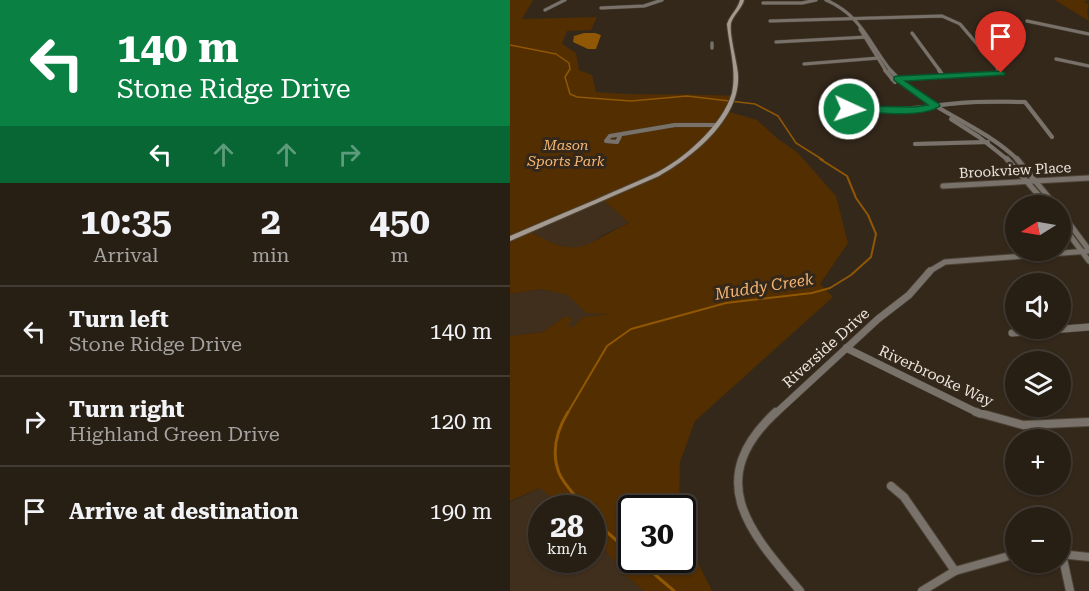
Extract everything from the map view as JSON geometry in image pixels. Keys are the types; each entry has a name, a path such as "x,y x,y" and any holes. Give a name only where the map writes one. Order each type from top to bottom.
{"street":[{"path":"545,10 565,0"},
{"path":"601,8 644,6 662,0"},
{"path":"510,238 666,171 691,153 715,125 734,96 736,85 729,24 731,17 741,6 742,0"},
{"path":"763,3 802,3 818,0 836,7 852,18"},
{"path":"826,0 839,6 852,18 868,37 895,79 908,93 1018,159 1048,195"},
{"path":"770,21 925,15 951,19 961,26 1001,73 895,79"},
{"path":"1027,21 1089,34"},
{"path":"912,33 943,76"},
{"path":"776,42 868,37"},
{"path":"712,43 712,48"},
{"path":"804,64 880,58"},
{"path":"1056,59 1089,66"},
{"path":"831,103 860,110 914,110 962,103 1025,102 1052,137"},
{"path":"620,136 676,124 715,125"},
{"path":"915,144 991,141 1030,181 1040,195"},
{"name":"Brookview Place","path":"943,186 1089,178"},
{"path":"1071,227 1087,251 1089,261"},
{"path":"1071,234 1087,251"},
{"name":"Riverside Drive","path":"800,591 750,529 741,509 737,489 738,467 746,447 757,430 878,319 909,295 927,273 945,262 1087,251"},
{"path":"1071,328 1089,327"},
{"name":"Riverbrooke Way","path":"846,348 972,411 999,420 1023,425 1089,422"},
{"path":"891,486 904,497 955,571"},
{"path":"1071,555 1089,557"},
{"path":"922,591 955,571 1005,557"},
{"path":"1066,573 1070,591"}],"shaded area":[{"path":"584,33 601,35 596,49 588,49 573,42 574,36"},
{"path":"602,199 629,223 602,235 589,246 572,249 549,242 529,231"},
{"path":"541,289 569,295 586,313 616,313 583,317 573,327 568,327 564,317 543,332 510,336 510,294"},
{"path":"541,488 549,495 528,495 528,573 606,573 606,551 618,566 618,573 623,573 644,591 510,591 510,502"}],"green space":[{"name":"Mason Sports Park","path":"510,0 533,0 522,19 597,17 591,30 567,31 562,44 576,53 579,70 592,75 596,92 734,96 726,111 757,120 797,152 836,196 848,243 820,284 833,297 695,421 680,462 679,495 618,495 618,566 606,551 606,495 548,495 540,488 510,501 510,336 543,332 564,317 572,318 568,327 573,327 583,317 610,314 586,313 568,295 541,289 510,294","holes":["602,199 629,223 581,246 560,246 529,231"]},
{"path":"1055,0 1089,0 1084,1 1089,5 1087,11 1089,21"},
{"path":"696,559 712,591 644,591 623,573 696,573"}],"waterway":[{"name":"Muddy Creek","path":"510,45 556,54 569,63 570,69 565,77 570,94 577,97 631,101 687,96 755,104 778,116 796,143 823,160"},
{"name":"Muddy Creek","path":"567,414 607,346 631,329 726,303 812,293 830,288 851,275 871,257 876,234 868,215 856,198 847,176 820,159"},
{"name":"Muddy Creek","path":"567,414 556,441 555,457 559,473 574,495"},
{"name":"Muddy Creek","path":"606,531 618,542"},
{"name":"Muddy Creek","path":"653,573 674,591"}],"route":[{"path":"849,109 914,110 936,106 912,91 897,78 1001,73"}]}
